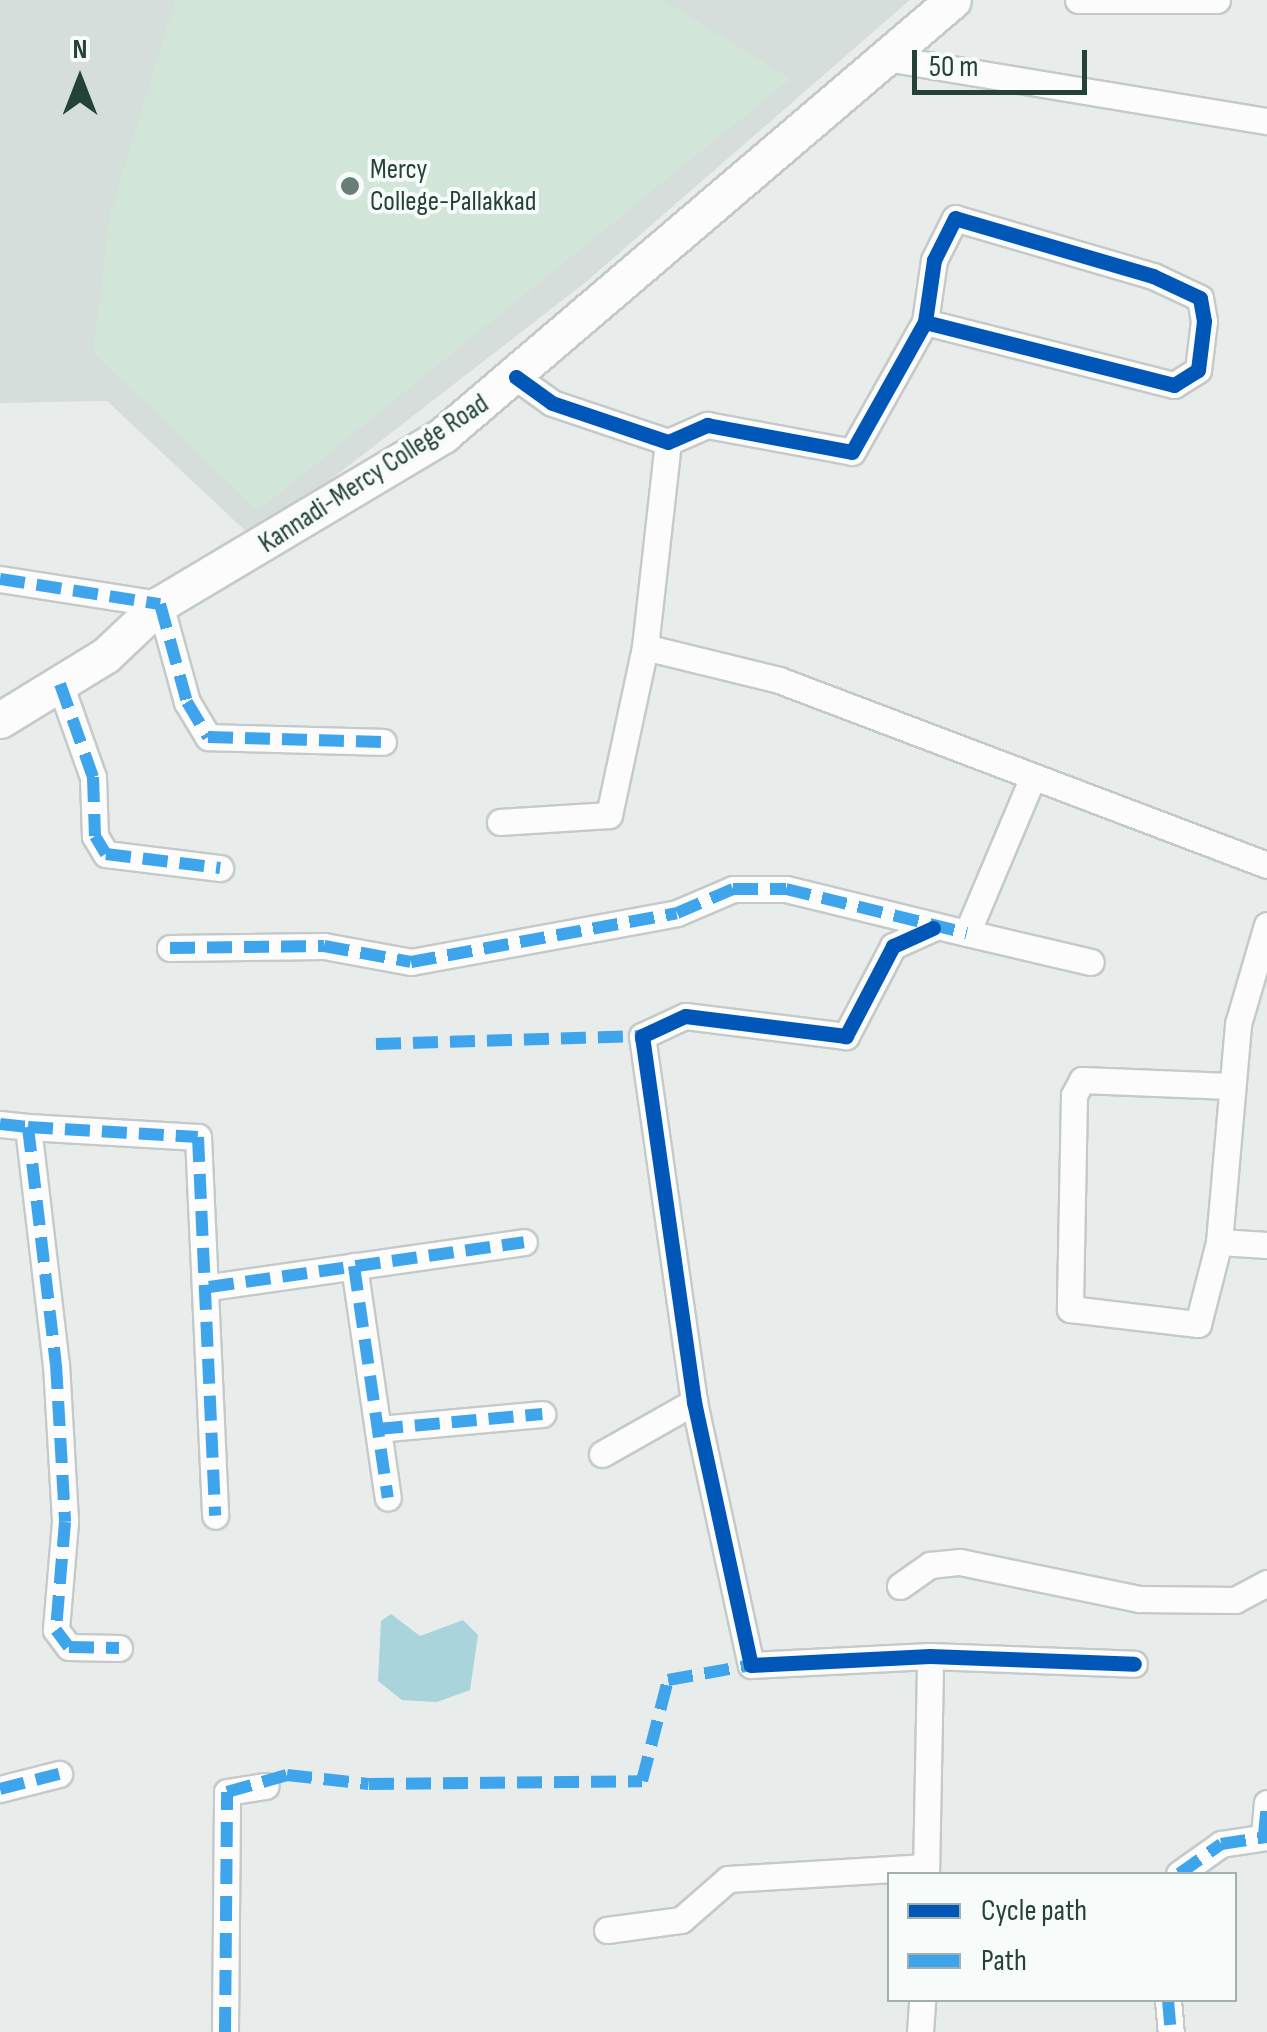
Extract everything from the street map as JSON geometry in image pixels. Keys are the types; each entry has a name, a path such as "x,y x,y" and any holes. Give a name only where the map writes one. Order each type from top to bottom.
{"main road":[{"name":"Kannadi-Mercy College Road","path":"0,720 60,684 160,604 427,446 516,378 953,0"}],"street":[{"path":"1078,0 1217,0"},
{"path":"886,58 1267,121"},
{"path":"516,378 552,404 668,442 707,425 852,452 924,322 934,260 955,218 1153,276 1200,298 1204,322 1198,370 1174,385 924,322"},
{"path":"500,822 609,815 645,647 668,442"},
{"path":"0,580 160,604 187,702 208,737 383,742"},
{"path":"645,647 779,680 1267,865"},
{"path":"60,684 94,777 95,836 106,854 220,868"},
{"path":"967,933 1032,779"},
{"path":"170,948 324,946 411,962 677,914 733,889 786,889 932,928 1090,962"},
{"path":"1230,1086 1082,1080 1074,1095 1070,1309 1198,1324 1219,1242 1230,1086 1267,925"},
{"path":"932,928 894,946 846,1036 685,1016 642,1036 694,1402 751,1665 930,1656 1134,1664"},
{"path":"0,1124 198,1138 209,1288 214,1516"},
{"path":"28,1127 60,1433 56,1630 69,1647 119,1648"},
{"path":"209,1288 524,1242"},
{"path":"1219,1242 1267,1245"},
{"path":"354,1266 388,1498"},
{"path":"602,1454 694,1402"},
{"path":"378,1428 542,1414"},
{"path":"900,1586 930,1565 960,1562 1140,1599 1235,1600 1267,1583"},
{"path":"926,1871 930,1656"},
{"path":"0,1788 59,1774"},
{"path":"226,2032 227,1792 266,1786"},
{"path":"1182,1872 1221,1844 1265,1837 1267,1803"},
{"path":"607,1930 681,1920 728,1879 887,1873"},
{"path":"920,2032 922,2002"},
{"path":"1168,2002 1171,2032"}],"shaded area":[{"name":"Mercy College-Pallakkad","path":"0,0 910,0 586,282 254,539 107,401 0,403"}],"green space":[{"name":"Mercy College-Pallakkad","path":"175,0 663,0 790,79 258,511 93,352 110,214"}],"water":[{"path":"391,1614 420,1636 463,1620 478,1635 470,1690 437,1702 402,1700 378,1681 381,1621"}],"marked path":[{"path":"0,579 160,604 187,702 208,737 383,742"},
{"path":"60,684 93,777 95,836 106,854 220,868"},
{"path":"170,948 324,946 411,962 677,913 733,889 786,889 967,933"},
{"path":"376,1044 642,1036"},
{"path":"0,1124 28,1127 56,1364 65,1522 56,1630 69,1647 119,1648"},
{"path":"28,1127 198,1137 215,1516"},
{"path":"209,1287 524,1242"},
{"path":"354,1266 388,1498"},
{"path":"378,1429 542,1414"},
{"path":"225,2032 227,1792 287,1775 369,1784 642,1781 668,1680 751,1665"},
{"path":"0,1789 59,1774"},
{"path":"1264,1836 1267,1803"},
{"path":"1182,1872 1221,1844 1267,1837"},
{"path":"1168,2002 1171,2032"}],"cycle path":[{"path":"516,377 552,403 668,442 707,425 852,452 925,322 1174,385 1198,370 1204,321 1200,298 1153,276 955,218 934,260 925,322"},
{"path":"933,928 893,946 846,1036 685,1016 642,1036 694,1402 751,1665 930,1656 1134,1664"}],"place":[{"name":"Mercy College-Pallakkad","path":"350,186"}]}
